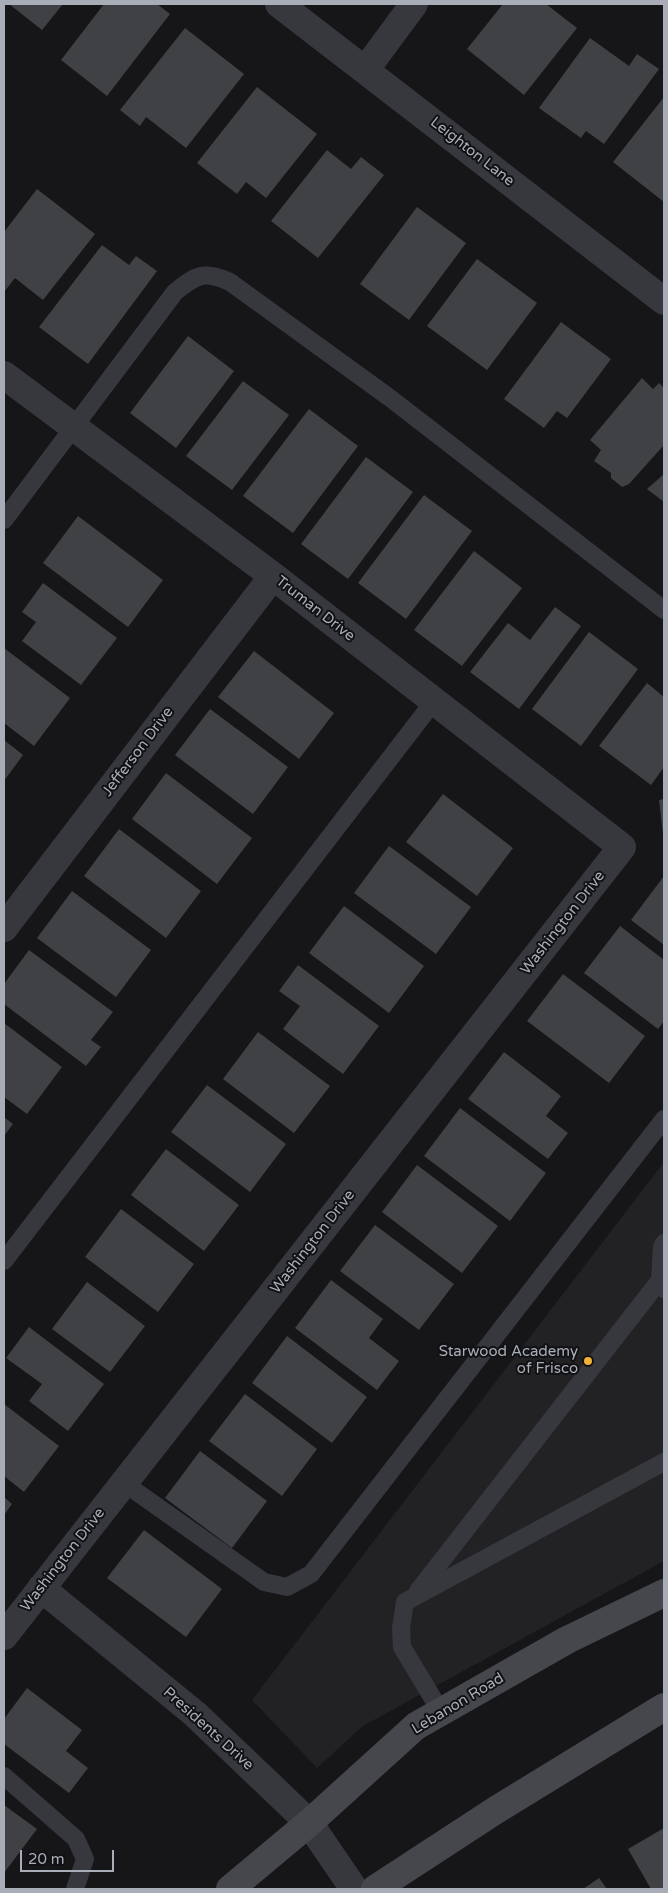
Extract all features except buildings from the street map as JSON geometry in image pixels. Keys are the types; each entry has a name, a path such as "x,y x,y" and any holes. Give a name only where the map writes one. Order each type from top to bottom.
{"main road":[{"name":"Lebanon Road","path":"230,1889 309,1824 416,1726 566,1640 664,1593"},
{"path":"375,1889 496,1810 664,1707"}],"street":[{"name":"Leighton Lane","path":"279,4 366,69 664,301"},
{"path":"366,69 414,4"},
{"name":"Truman Drive","path":"4,376 272,576 622,847"},
{"name":"Jefferson Drive","path":"4,928 272,576"},
{"name":"Washington Drive","path":"4,1636 622,847"},
{"name":"Presidents Drive","path":"41,1588 195,1714 309,1824 354,1889"}],"lane":[{"path":"4,520 175,292 195,276 214,275 230,282 390,398 664,610"},
{"path":"4,1261 434,700"},
{"path":"124,1483 264,1582 287,1587 311,1574 664,1119"},
{"path":"414,1597 662,1284 662,1247 664,1243"},
{"path":"441,1712 402,1647 401,1628 405,1602 664,1462"},
{"path":"4,1776 76,1839 85,1859 75,1889"}],"shaded area":[{"name":"Starwood Academy of Frisco","path":"664,1162 664,1561 363,1726 317,1768 252,1700"}],"place":[{"name":"Starwood Academy of Frisco","path":"588,1361"}]}
